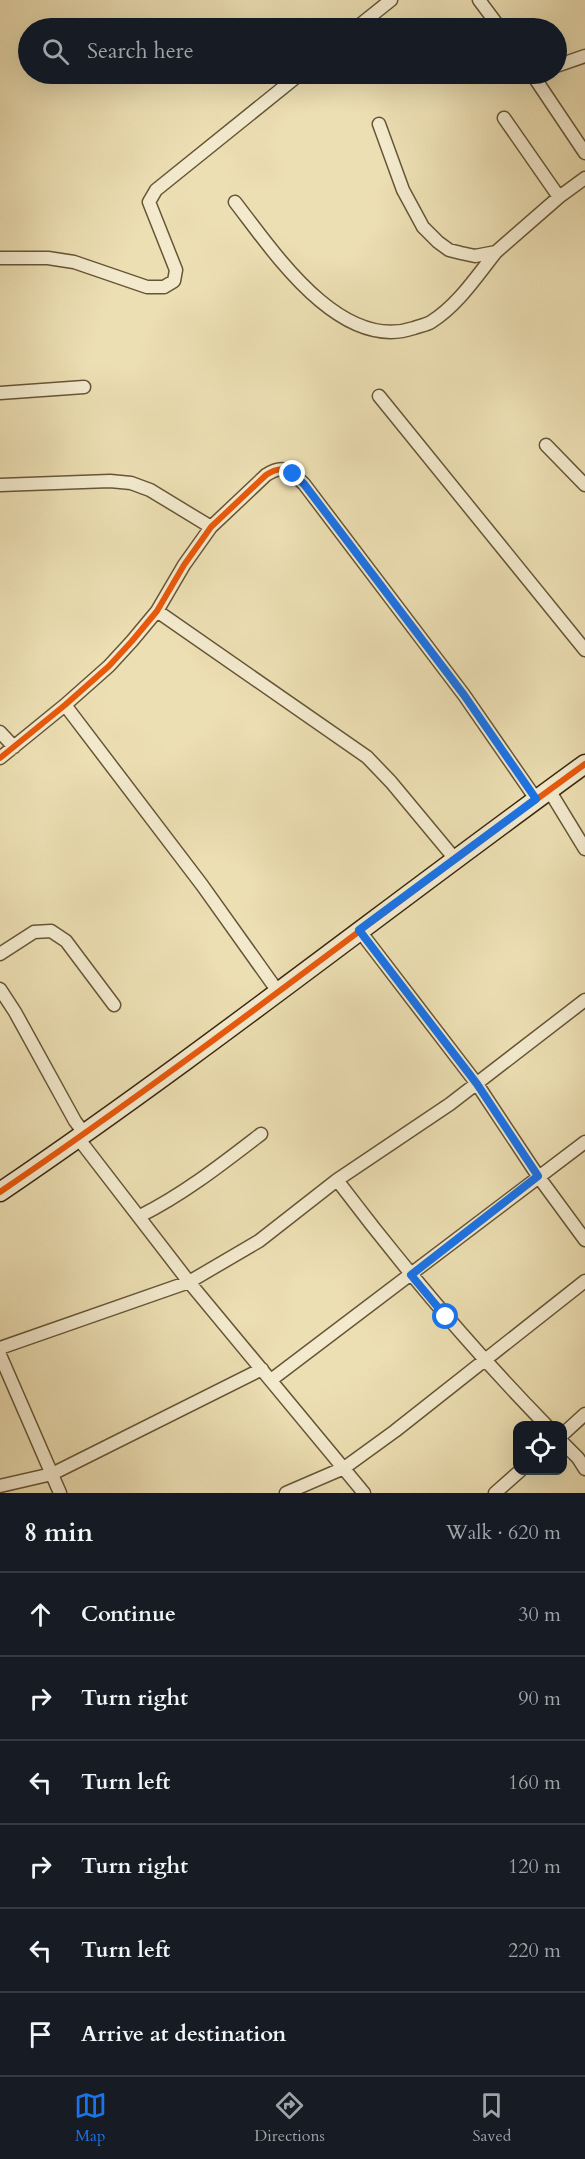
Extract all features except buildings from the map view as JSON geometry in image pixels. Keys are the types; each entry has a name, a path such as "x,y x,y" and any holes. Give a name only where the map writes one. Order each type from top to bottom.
{"street":[{"path":"368,18 391,0"},
{"path":"479,0 492,18"},
{"path":"567,63 585,57"},
{"path":"0,258 48,258 74,262 147,287 164,287 174,281 176,270 149,202 156,190 288,84"},
{"path":"539,84 585,153"},
{"path":"504,118 559,196"},
{"path":"379,124 403,190 423,227 449,250 475,256 496,252"},
{"path":"235,202 285,267 321,303 359,326 387,332 408,330 430,322 460,298 496,252 559,196 585,178"},
{"path":"0,393 84,387"},
{"path":"379,396 585,650"},
{"path":"546,445 585,485"},
{"path":"0,758 109,666 157,611 184,565 211,527 274,470 283,468 304,484 464,695 585,849"},
{"path":"0,485 110,481 131,483 150,490 211,527"},
{"path":"157,611 367,757 391,782 455,859"},
{"path":"65,705 202,885 279,993"},
{"path":"0,732 14,747"},
{"path":"0,1192 279,993 359,930 585,764"},
{"path":"359,930 477,1084 538,1176 585,1240"},
{"path":"0,954 34,932 51,931 66,941 114,1005"},
{"path":"0,989 15,1012 81,1136 189,1282 363,1493"},
{"path":"0,1348 189,1282 259,1241 337,1180 450,1104 585,1000"},
{"path":"140,1216 166,1203 193,1185 261,1134"},
{"path":"270,1380 585,1142"},
{"path":"337,1180 411,1275 484,1361 542,1421"},
{"path":"286,1493 344,1468 585,1281"},
{"path":"0,1355 60,1493"},
{"path":"0,1486 52,1474 262,1369"},
{"path":"567,1430 585,1414"},
{"path":"567,1447 585,1469"},
{"path":"495,1493 516,1475"}],"cycle path":[{"path":"0,758 109,666 157,611 184,565 211,527 266,475 282,469 291,472 304,484 464,695 536,799"},
{"path":"0,1192 148,1088 585,764"}],"route":[{"path":"293,474 304,484 464,695 536,799 359,930 477,1084 538,1176 411,1275 446,1317"}]}
